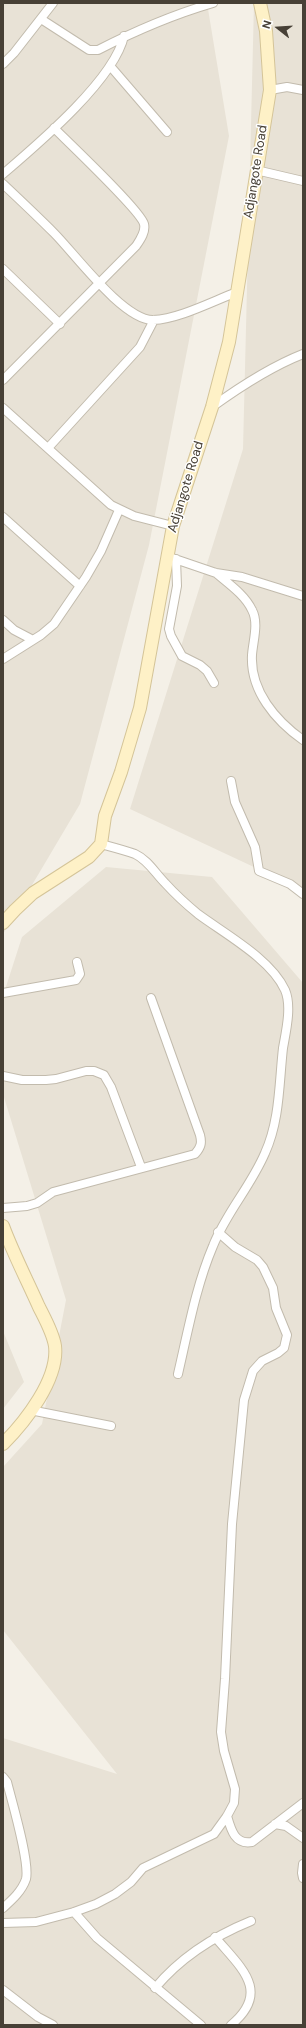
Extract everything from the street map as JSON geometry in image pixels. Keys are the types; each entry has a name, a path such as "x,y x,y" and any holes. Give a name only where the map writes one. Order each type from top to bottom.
{"street":[{"path":"3,64 14,53 53,3"},
{"path":"40,19 89,50 98,50 124,36 177,13 213,3"},
{"name":"Adjangote Road","path":"101,844 105,816 121,772 140,708 171,558 173,526 212,407 229,342 270,90 266,30 260,3"},
{"path":"3,174 74,110 111,67 119,54 124,36"},
{"path":"111,67 167,132"},
{"path":"270,90 287,87 303,90"},
{"path":"4,377 60,324 136,246 144,231 144,222 132,207 54,128"},
{"path":"256,170 303,181"},
{"path":"3,184 54,233 99,284 131,312 142,318 154,320 176,316 237,292"},
{"path":"3,269 60,324"},
{"path":"48,448 140,347 154,320"},
{"path":"212,407 260,374 303,354"},
{"path":"5,413 48,448 111,505 119,510 153,522 173,526"},
{"path":"3,658 33,640 54,624 80,586 101,551 119,510"},
{"path":"3,517 80,586"},
{"path":"171,558 216,573 242,577 303,596"},
{"path":"171,558 177,586 169,629 170,636 182,656 204,668 214,683"},
{"path":"216,573 248,603 253,611 255,623 252,656 253,669 266,703 284,725 303,740"},
{"path":"3,620 14,630 33,640"},
{"path":"231,781 235,802 255,847 259,871 290,884 303,894"},
{"path":"3,923 14,910 34,893 89,857 101,844 135,854 148,863 165,883 193,910 257,956 275,974 285,991 287,1008 286,1031 278,1106 273,1129 266,1152 252,1179 218,1232 198,1293 178,1374"},
{"path":"3,993 76,980 80,974 77,962"},
{"path":"3,1208 27,1206 37,1203 53,1192 141,1167 195,1154 202,1142 151,998"},
{"path":"3,1076 22,1080 46,1080 86,1071 94,1071 104,1075 112,1087 141,1167"},
{"path":"3,1226 55,1346 54,1364 48,1383 30,1410 5,1439"},
{"path":"3,1923 36,1922 74,1912 115,1894 130,1882 142,1868 214,1834 234,1803 235,1789 224,1751 221,1732 226,1664 232,1524 242,1409 246,1387 252,1371 262,1360 278,1353 284,1348 287,1335 276,1308 273,1288 264,1267 258,1260 235,1247 218,1232"},
{"path":"30,1410 111,1426"},
{"path":"3,1778 7,1782 19,1831 26,1874 23,1886 3,1908"},
{"path":"227,1816 233,1834 245,1843 252,1842 303,1803"},
{"path":"275,1824 286,1826 303,1838"},
{"path":"303,1864 303,1878"},
{"path":"74,1912 97,1938 201,2025"},
{"path":"155,1988 175,1966 215,1937 251,1921"},
{"path":"215,1937 244,1972 250,1983 249,2002 242,2016 231,2025"},
{"path":"3,1990 38,2018 53,2025"}],"shaded area":[{"path":"3,3 207,3 229,136 149,545 80,804 3,934"},
{"path":"254,3 303,3 303,890 130,809 243,449"},
{"path":"106,867 212,877 303,983 303,2025 3,2025 3,1738 117,1774 3,1630 3,1467 42,1424 66,1300 3,1094 3,996 22,937"},
{"path":"3,1331 24,1382 3,1409"}]}
